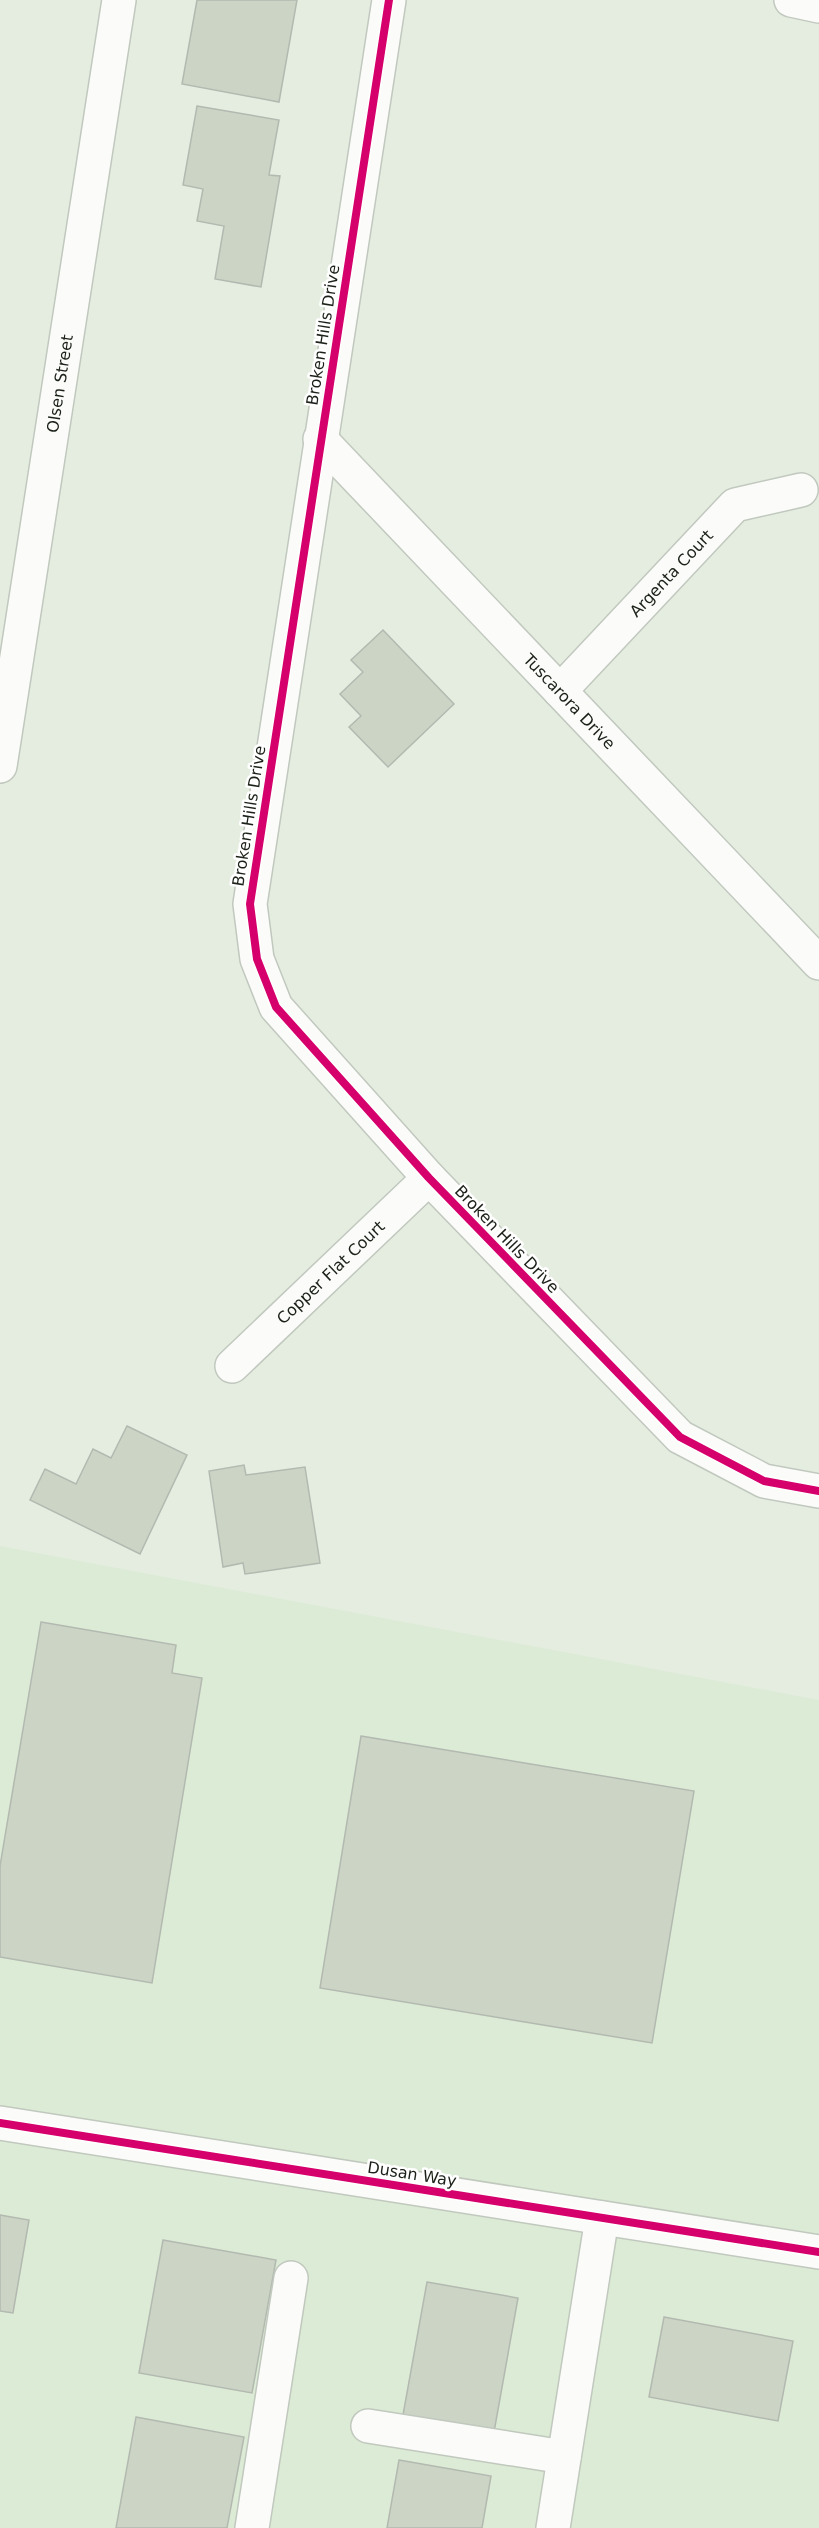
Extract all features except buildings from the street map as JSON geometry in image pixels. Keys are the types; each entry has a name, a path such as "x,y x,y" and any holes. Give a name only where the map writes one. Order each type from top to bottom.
{"street":[{"name":"Olsen Street","path":"0,766 119,0"},
{"name":"Broken Hills Drive","path":"389,0 250,904 257,960 276,1007 429,1178 680,1437 764,1481 819,1491"},
{"path":"791,0 819,6"},
{"name":"Tuscarora Drive","path":"320,439 819,963"},
{"name":"Argenta Court","path":"560,691 735,505 801,490"},
{"name":"Copper Flat Court","path":"232,1366 429,1178"},
{"name":"Dusan Way","path":"0,2123 819,2252"},
{"path":"553,2528 602,2218"},
{"path":"252,2528 291,2278"},
{"path":"368,2426 564,2457"}],"shaded area":[{"path":"0,1546 819,1700 819,2528 0,2528"}],"cycle path":[{"path":"389,0 250,904 257,959 276,1007 429,1178 680,1437 764,1481 819,1491"},
{"path":"0,2123 819,2252"}]}
